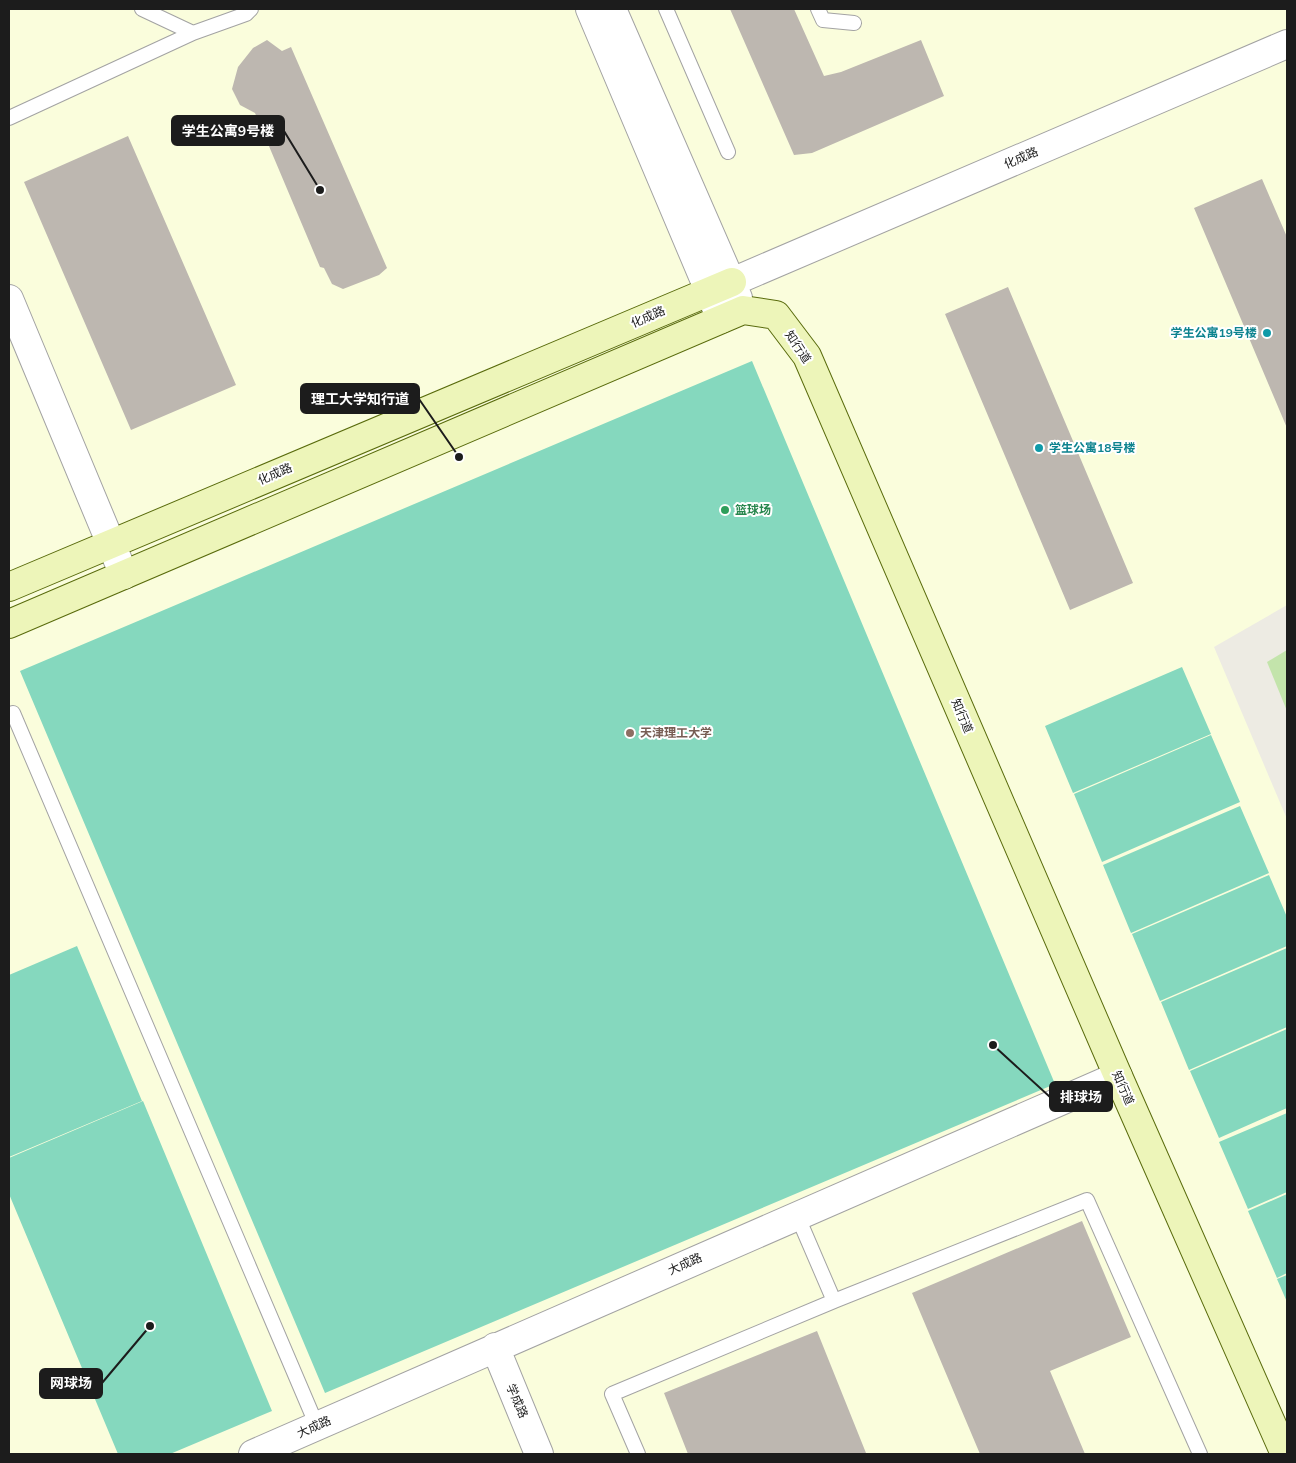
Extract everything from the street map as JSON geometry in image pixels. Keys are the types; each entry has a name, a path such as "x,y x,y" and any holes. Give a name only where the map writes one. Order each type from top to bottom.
{"street":[{"path":"590,9 707,254"},
{"path":"612,9 723,299"},
{"name":"化成路","path":"9,587 668,308 723,299 1287,44"},
{"path":"668,308 687,288 693,273 707,254"},
{"path":"9,299 124,574"},
{"name":"化成路","path":"9,624 691,332 723,299"},
{"name":"知行道","path":"723,299 776,315 807,356 1118,1076 1285,1454"},
{"name":"大成路","path":"253,1454 1118,1076"},
{"name":"学成路","path":"495,1347 540,1454"}],"lane":[{"path":"142,9 193,33"},
{"path":"9,118 193,33 246,14 251,9"},
{"path":"666,9 728,152"},
{"path":"818,9 823,20 854,24"},
{"path":"9,715 13,713 316,1426"},
{"path":"638,1454 612,1394 834,1301 1087,1200 1200,1454"},
{"path":"797,1215 834,1301"}],"shaded area":[{"name":"天津理工大学","path":"9,9 1287,9 1287,605 1214,647 1287,819 1287,1454 9,1454"}],"green space":[{"path":"752,361 1055,1084 325,1393 20,671"},
{"path":"1287,650 1287,711 1267,662"},
{"path":"1182,667 1211,734 1073,793 1045,726"},
{"path":"1211,735 1240,802 1102,862 1074,794"},
{"path":"1240,806 1269,873 1131,933 1103,865"},
{"path":"1269,875 1287,917 1287,946 1160,1001 1132,934"},
{"path":"77,946 142,1101 9,1157 9,975"},
{"path":"1287,948 1287,1027 1189,1070 1161,1002"},
{"path":"1287,1029 1287,1108 1219,1138 1190,1071"},
{"path":"143,1101 272,1411 170,1454 118,1454 9,1194 9,1158"},
{"path":"1287,1113 1287,1192 1248,1209 1219,1142"},
{"path":"1287,1194 1287,1273 1277,1278 1248,1211"},
{"path":"1287,1275 1287,1302 1277,1279"}],"building":[{"path":"730,9 794,9 824,76 841,72 921,40 944,96 812,153 794,155"},
{"path":"267,40 282,51 291,47 387,268 379,275 343,289 332,284 324,268 320,267 255,113 240,105 232,89 238,67 253,48"},
{"path":"128,136 236,385 131,430 24,182"},
{"name":"学生公寓19号楼","path":"1262,179 1287,237 1287,428 1194,208"},
{"name":"学生公寓18号楼","path":"1008,287 1133,583 1070,610 945,314"},
{"path":"1082,1221 1131,1337 1050,1371 1085,1454 980,1454 912,1293"},
{"path":"817,1331 866,1453 688,1454 664,1393"}],"place":[{"name":"学生公寓9号楼","path":"320,190"},
{"name":"学生公寓19号楼","path":"1267,333"},
{"name":"学生公寓18号楼","path":"1039,448"},
{"name":"理工大学知行道","path":"459,457"},
{"name":"篮球场","path":"725,510"},
{"name":"天津理工大学","path":"630,733"},
{"name":"排球场","path":"993,1045"},
{"name":"网球场","path":"150,1326"}]}
